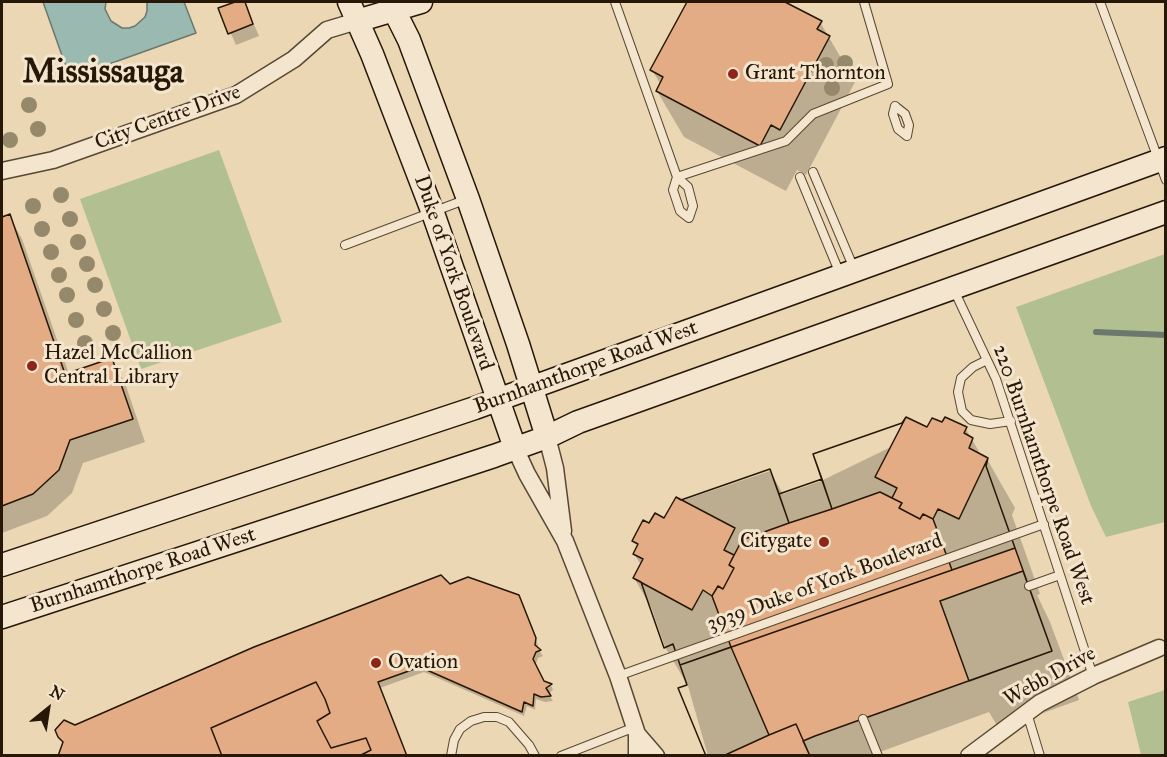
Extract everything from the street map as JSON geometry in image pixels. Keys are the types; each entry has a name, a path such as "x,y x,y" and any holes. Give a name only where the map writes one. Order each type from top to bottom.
{"main road":[{"name":"City Centre Drive","path":"353,11 421,2"},
{"name":"Duke of York Boulevard","path":"392,6 410,40 468,199 547,437"},
{"name":"Duke of York Boulevard","path":"353,11 372,54 433,213 515,448"},
{"name":"Burnhamthorpe Road West","path":"2,565 497,400 848,274 1163,166"},
{"name":"Burnhamthorpe Road West","path":"2,617 547,437 578,422 1166,212"}],"street":[{"name":"City Centre Drive","path":"2,171 53,160 236,95 294,59 353,11"},
{"name":"Duke of York Boulevard","path":"547,437 555,468 565,541"},
{"name":"Duke of York Boulevard","path":"515,448 565,541 618,676 636,730 637,756"},
{"name":"Webb Drive","path":"969,756 1040,703 1093,676 1159,648"},
{"name":"Duke of York Boulevard","path":"636,730 656,756"}],"lane":[{"path":"615,2 677,177 786,141 813,114 888,84 864,2"},
{"path":"1100,2 1163,166"},
{"path":"813,172 848,274"},
{"path":"800,177 848,274"},
{"path":"345,245 468,199"},
{"name":"220 Burnhamthorpe Road West","path":"953,288 987,360 1011,421 1093,676"},
{"path":"987,360 973,367 961,378 958,392 962,411 971,420 990,424 1011,421"},
{"name":"3939 Duke of York Boulevard","path":"618,676 1044,524"},
{"path":"1029,586 1060,575"},
{"path":"1026,713 1040,756"},
{"path":"451,756 454,741 460,729 471,721 484,717 497,717 509,722 529,745 535,756"},
{"path":"863,719 878,756"},
{"path":"561,756 636,730"}],"green space":[{"path":"219,150 282,322 141,369 80,199"},
{"path":"1165,254 1165,522 1106,537 1091,506 1016,307"},
{"path":"1165,690 1165,755 1141,755 1128,702"}],"water":[{"path":"43,2 106,2 105,9 111,21 122,28 129,28 145,17 147,2 184,2 196,33 70,78"}],"building":[{"path":"235,2 245,2 253,24 228,34 218,8"},
{"name":"Grant Thornton","path":"687,2 785,2 822,21 817,29 830,36 780,130 771,125 760,146 656,91 663,77 650,70"},
{"name":"Hazel McCallion Central Library","path":"10,214 65,374 112,358 133,419 70,440 59,470 33,494 2,506 2,217"},
{"path":"906,417 927,427 932,418 942,422 945,417 967,427 964,433 973,438 969,448 988,458 986,466 1015,548 952,570 933,519 923,514 920,519 899,508 902,503 880,492 832,509 813,454 902,423"},
{"path":"906,417 927,427 932,418 942,422 945,417 967,427 964,433 973,438 969,448 988,458 959,519 938,509 933,519 923,514 920,519 899,508 902,503 892,498 897,488 875,477"},
{"name":"Citygate","path":"906,417 927,427 932,418 942,422 945,417 967,427 964,433 973,438 969,448 988,458 986,466 1015,548 680,665 673,644 664,648 641,582 633,578 643,559 633,554 638,544 632,541 643,520 649,523 655,513 664,518 676,497 681,500 770,469 779,494 822,479 813,454 902,423"},
{"path":"770,469 789,523 742,540 729,565 734,568 723,589 718,586 712,596 731,647 680,665 673,644 664,648 641,582 633,578 643,559 633,554 638,544 632,541 643,520 649,523 655,513 664,518 676,497 681,500"},
{"path":"822,479 832,509 789,523 779,494"},
{"path":"676,497 735,528 724,550 734,555 729,565 734,568 723,589 718,586 712,596 703,590 692,610 633,578 643,559 633,554 638,544 632,541 643,520 649,523 655,513 664,518"},
{"path":"1015,548 1052,651 803,741 810,756 706,756 678,688 687,685 680,665"},
{"path":"1023,571 1052,651 969,681 940,601"},
{"name":"Ovation","path":"441,575 450,584 468,577 519,595 536,638 535,645 541,650 536,652 533,659 544,681 552,684 546,688 551,696 541,697 534,694 533,706 524,702 522,712 420,667 378,682 407,756 359,756 371,750 366,738 331,748 317,721 330,713 316,682 211,728 222,756 58,756 63,742 55,730 64,720 75,725 254,647"},
{"path":"731,647 769,735 796,724 810,756 706,756 678,688 687,685 680,665"},
{"path":"316,682 330,713 317,721 331,748 366,738 371,750 359,756 222,756 211,728"},
{"path":"796,724 810,756 723,756 769,735"}],"waterway":[{"path":"1096,332 1166,335"}],"place":[{"name":"Grant Thornton","path":"733,74"},
{"name":"Hazel McCallion Central Library","path":"32,366"},
{"name":"Citygate","path":"824,542"},
{"name":"Ovation","path":"376,663"}],"district":[{"name":"Mississauga","path":"103,74"}]}
